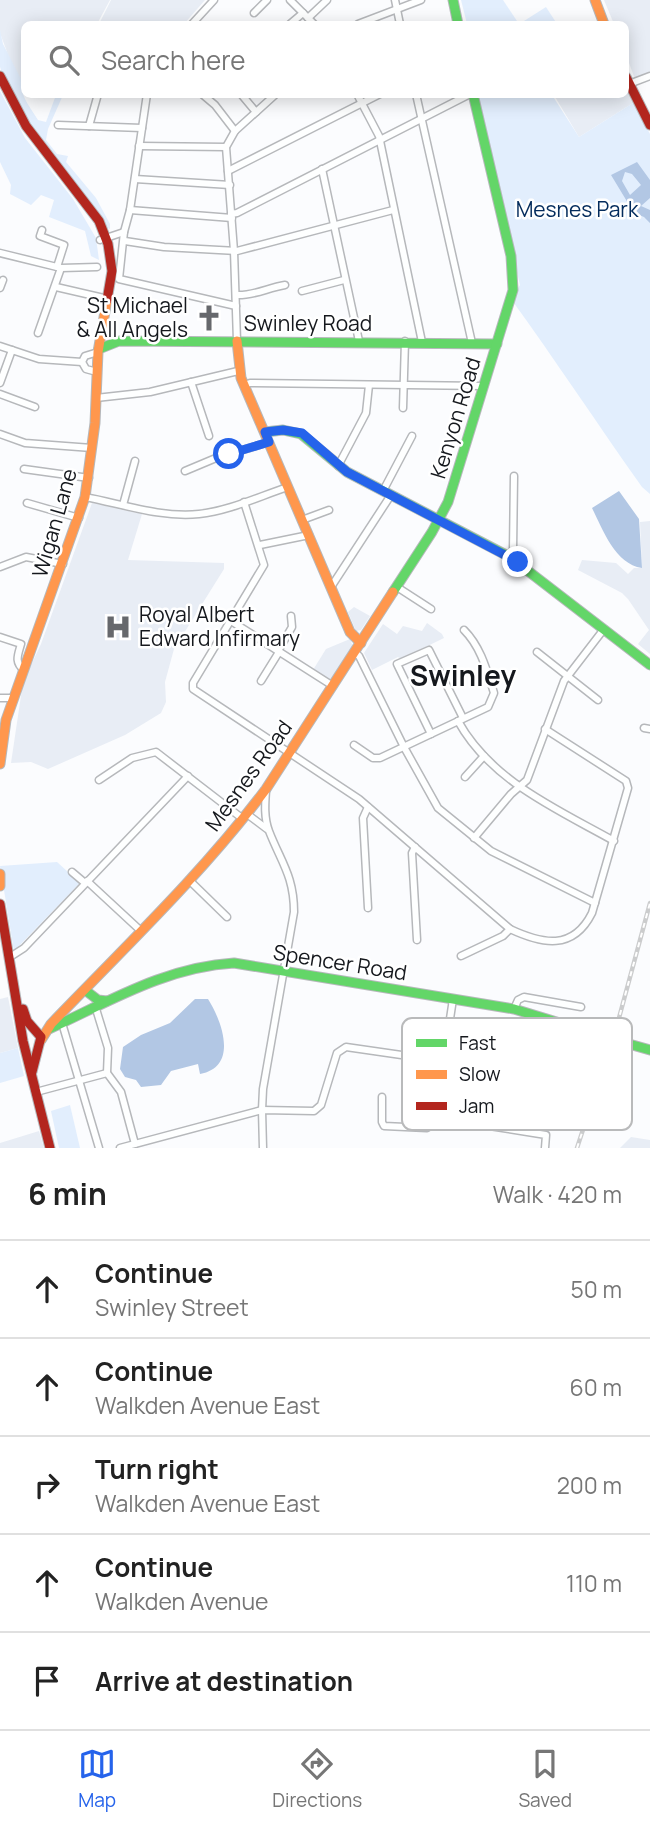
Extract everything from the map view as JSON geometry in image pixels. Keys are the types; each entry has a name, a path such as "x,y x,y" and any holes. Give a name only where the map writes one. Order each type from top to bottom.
{"main road":[{"path":"453,0 457,21"},
{"path":"595,0 600,21"},
{"path":"0,76 12,104 86,205 103,239"},
{"path":"629,85 650,125"},
{"name":"Kenyon Road","path":"438,520 451,493 512,294 513,268 473,98"},
{"name":"Wigan Lane","path":"103,239 102,267 109,284"},
{"name":"Wigan Lane","path":"0,764 6,720 79,518 89,478 99,351 112,267 103,239"},
{"path":"102,330 119,341"},
{"name":"Swinley Road","path":"99,351 119,341 405,341 497,344"},
{"path":"237,341 239,371 244,385 351,634 361,643"},
{"path":"265,432 283,430 302,433 338,466 510,557 650,665"},
{"name":"Mesnes Road","path":"41,1041 49,1027 64,1019 85,990 189,880 266,789 438,520"},
{"path":"0,874 0,886"},
{"path":"0,904 23,1040 50,1148"},
{"path":"10,958 15,964 25,1015 41,1034 32,1075"},
{"name":"Spencer Road","path":"64,1019 96,1009 180,971 234,963 514,1009 546,1018"},
{"path":"85,990 93,998 96,1009"},
{"path":"93,998 109,1001"},
{"path":"23,1040 28,1029 49,1027"},
{"path":"23,1040 32,1048 41,1041"},
{"name":"Spencer Road","path":"632,1043 650,1049"}],"street":[{"path":"195,21 214,0"},
{"path":"254,13 267,0"},
{"path":"290,0 311,21"},
{"path":"295,21 327,0"},
{"path":"395,0 399,21"},
{"path":"366,21 421,0"},
{"path":"629,81 650,76"},
{"path":"89,126 97,98"},
{"path":"146,98 118,277 122,281 236,306"},
{"path":"207,98 235,131"},
{"path":"244,98 256,112"},
{"path":"237,341 226,147 235,131 272,98"},
{"path":"359,98 379,140 422,342"},
{"path":"228,171 373,98"},
{"path":"417,98 472,343"},
{"path":"130,211 232,216 464,98"},
{"path":"58,125 142,128"},
{"path":"139,146 226,147"},
{"path":"322,169 359,341"},
{"path":"135,179 230,185"},
{"path":"125,241 164,247 234,251 393,210"},
{"path":"38,333 55,287 64,245 40,236 42,230"},
{"path":"103,239 124,232"},
{"path":"0,253 59,267 102,267"},
{"path":"302,290 344,280"},
{"path":"55,287 108,299"},
{"path":"236,295 254,296 263,290 281,287"},
{"path":"403,408 405,341"},
{"path":"0,346 39,359 82,362"},
{"path":"0,383 12,350"},
{"path":"82,362 85,356 99,351"},
{"path":"82,362 86,369 97,372"},
{"path":"96,398 150,392 239,371"},
{"path":"191,382 209,436"},
{"path":"244,385 484,386"},
{"path":"338,466 366,413 369,385"},
{"path":"150,392 151,402"},
{"path":"0,394 35,407"},
{"path":"0,435 25,443 92,448"},
{"path":"331,587 387,493 412,436"},
{"path":"185,471 216,458 269,442"},
{"path":"122,505 135,461"},
{"path":"24,469 89,478"},
{"path":"510,557 513,551 514,475"},
{"path":"85,497 158,512 188,514 210,512 288,487"},
{"path":"244,502 260,545 264,567 192,687 369,807 510,929 549,941 567,939 588,922 614,841 628,784 545,729"},
{"path":"27,503 79,518"},
{"path":"302,520 328,510"},
{"path":"260,545 309,535"},
{"path":"0,568 26,557 63,564"},
{"path":"397,587 431,609"},
{"path":"261,681 292,627 291,616"},
{"path":"231,621 333,686"},
{"path":"474,838 527,780 568,675 604,629"},
{"path":"354,745 376,759 385,757 488,707 494,693 483,658 464,631"},
{"path":"0,637 21,644 17,660 24,670"},
{"path":"431,734 397,664 429,650 468,740 519,788 614,841"},
{"path":"537,652 598,700"},
{"path":"355,653 359,656 436,805 474,838 500,856 595,904"},
{"path":"0,698 13,698"},
{"path":"99,780 132,758 156,751 245,816 269,830"},
{"path":"465,777 484,756"},
{"path":"10,958 24,948 188,776"},
{"path":"263,1148 262,1110 266,1074 293,929 294,902 287,867 269,830 265,810 266,789"},
{"path":"368,908 363,818 369,807"},
{"path":"415,848 412,853 417,940"},
{"path":"72,872 141,931"},
{"path":"189,880 228,917"},
{"path":"461,956 503,936 510,929"},
{"path":"514,1009 522,997 581,1007"},
{"path":"450,1018 453,999"},
{"path":"96,1009 108,1048 107,1073 121,1092 135,1144"},
{"path":"64,1019 99,1148"},
{"path":"120,1148 262,1110 317,1110 337,1053 346,1047 402,1055"},
{"path":"36,1092 107,1073"},
{"path":"382,1097 382,1122 388,1127 402,1127"},
{"path":"536,1130 547,1131 545,1148"}],"shaded area":[{"path":"0,0 110,0 99,21 21,21 21,82 17,79 0,33"},
{"path":"111,0 205,0 187,21 100,21"},
{"path":"604,0 650,0 650,73 635,79 629,63 629,21 613,21"},
{"path":"629,96 633,103 579,137 556,98 629,98"},
{"name":"Royal Albert Edward Infirmary","path":"92,503 142,514 128,560 224,563 224,569 174,649 165,682 166,702 161,713 125,735 48,769 31,762 11,763 23,682 41,644"},
{"path":"650,521 650,654 638,644 649,630 628,599 622,593 578,570 582,560 616,563 628,574 634,568 642,568 640,522"},
{"path":"354,607 370,616 361,630 356,631 348,612"},
{"path":"427,623 444,638 372,670 364,653 383,624 397,634 403,626 422,631"},
{"path":"350,639 353,647 331,681 313,670 326,649"},
{"path":"8,997 18,1048 0,1053 0,999"},
{"path":"39,1131 44,1148 0,1148 0,1143"},
{"path":"631,1137 650,1140 650,1148 620,1148"}],"green space":[{"path":"461,0 503,0 517,21 466,21"},
{"path":"546,7 555,21 524,21"},
{"path":"0,30 3,44 21,79 21,98 25,98 38,120 46,122 55,98 62,98 46,140 57,154 68,156 66,162 96,198 110,229 104,227 39,140 5,81 0,67"},
{"path":"0,91 25,138 73,199 96,238 99,260 91,256 85,231 49,217 54,200 41,195 31,205 10,194 11,185 0,162"},
{"name":"Mesnes Park","path":"474,98 554,98 579,137 633,103 650,134 650,494 642,487 511,299 520,285"},
{"path":"57,862 80,883 14,951 0,866"},
{"path":"18,1048 24,1076 0,1083 0,1053"},
{"path":"70,1105 80,1148 59,1148 51,1111"}],"water":[{"path":"637,162 650,180 650,198 641,206 650,210 650,223 634,213 611,175","holes":["625,172 632,174 641,185 630,195 622,181"]},
{"path":"619,491 639,519 642,568 624,560 617,553 592,508"},
{"path":"195,999 208,999 218,1019 224,1042 220,1062 212,1070 200,1074 198,1064 171,1071 161,1085 141,1087 136,1080 125,1077 120,1069 123,1047 141,1035 170,1023"}],"railway":[{"path":"619,1018 650,903"},
{"path":"577,1148 583,1130"}],"traffic: fast":[{"path":"453,0 457,21"},
{"path":"393,592 448,502 513,290 511,256 474,98"},
{"path":"99,349 119,341 497,344"},
{"path":"265,432 283,430 301,434 347,472 510,557 650,665"},
{"path":"49,1029 162,978 185,971 234,963 514,1009 543,1018"},
{"path":"85,990 98,1000 107,1001"},
{"path":"632,1045 650,1050"}],"traffic: slow":[{"path":"595,0 603,21"},
{"path":"0,764 6,720 85,497 95,423 98,352 107,300"},
{"path":"237,341 241,378 350,632 361,643"},
{"path":"41,1040 51,1024 216,851 266,789 393,592"},
{"path":"0,874 0,886"}],"traffic: jam":[{"path":"0,76 26,126 99,221 108,244 112,271 107,300"},
{"path":"629,83 650,125"},
{"path":"0,904 23,1041 50,1148"},
{"path":"23,1009 27,1021 41,1037 32,1072"}],"place":[{"name":"St Michael & All Angels","path":"209,318"},
{"name":"Royal Albert Edward Infirmary","path":"118,627"}],"district":[{"name":"Swinley","path":"463,676"}],"route":[{"path":"229,454 269,442 265,432 293,430 302,433 347,472 518,562"}]}
